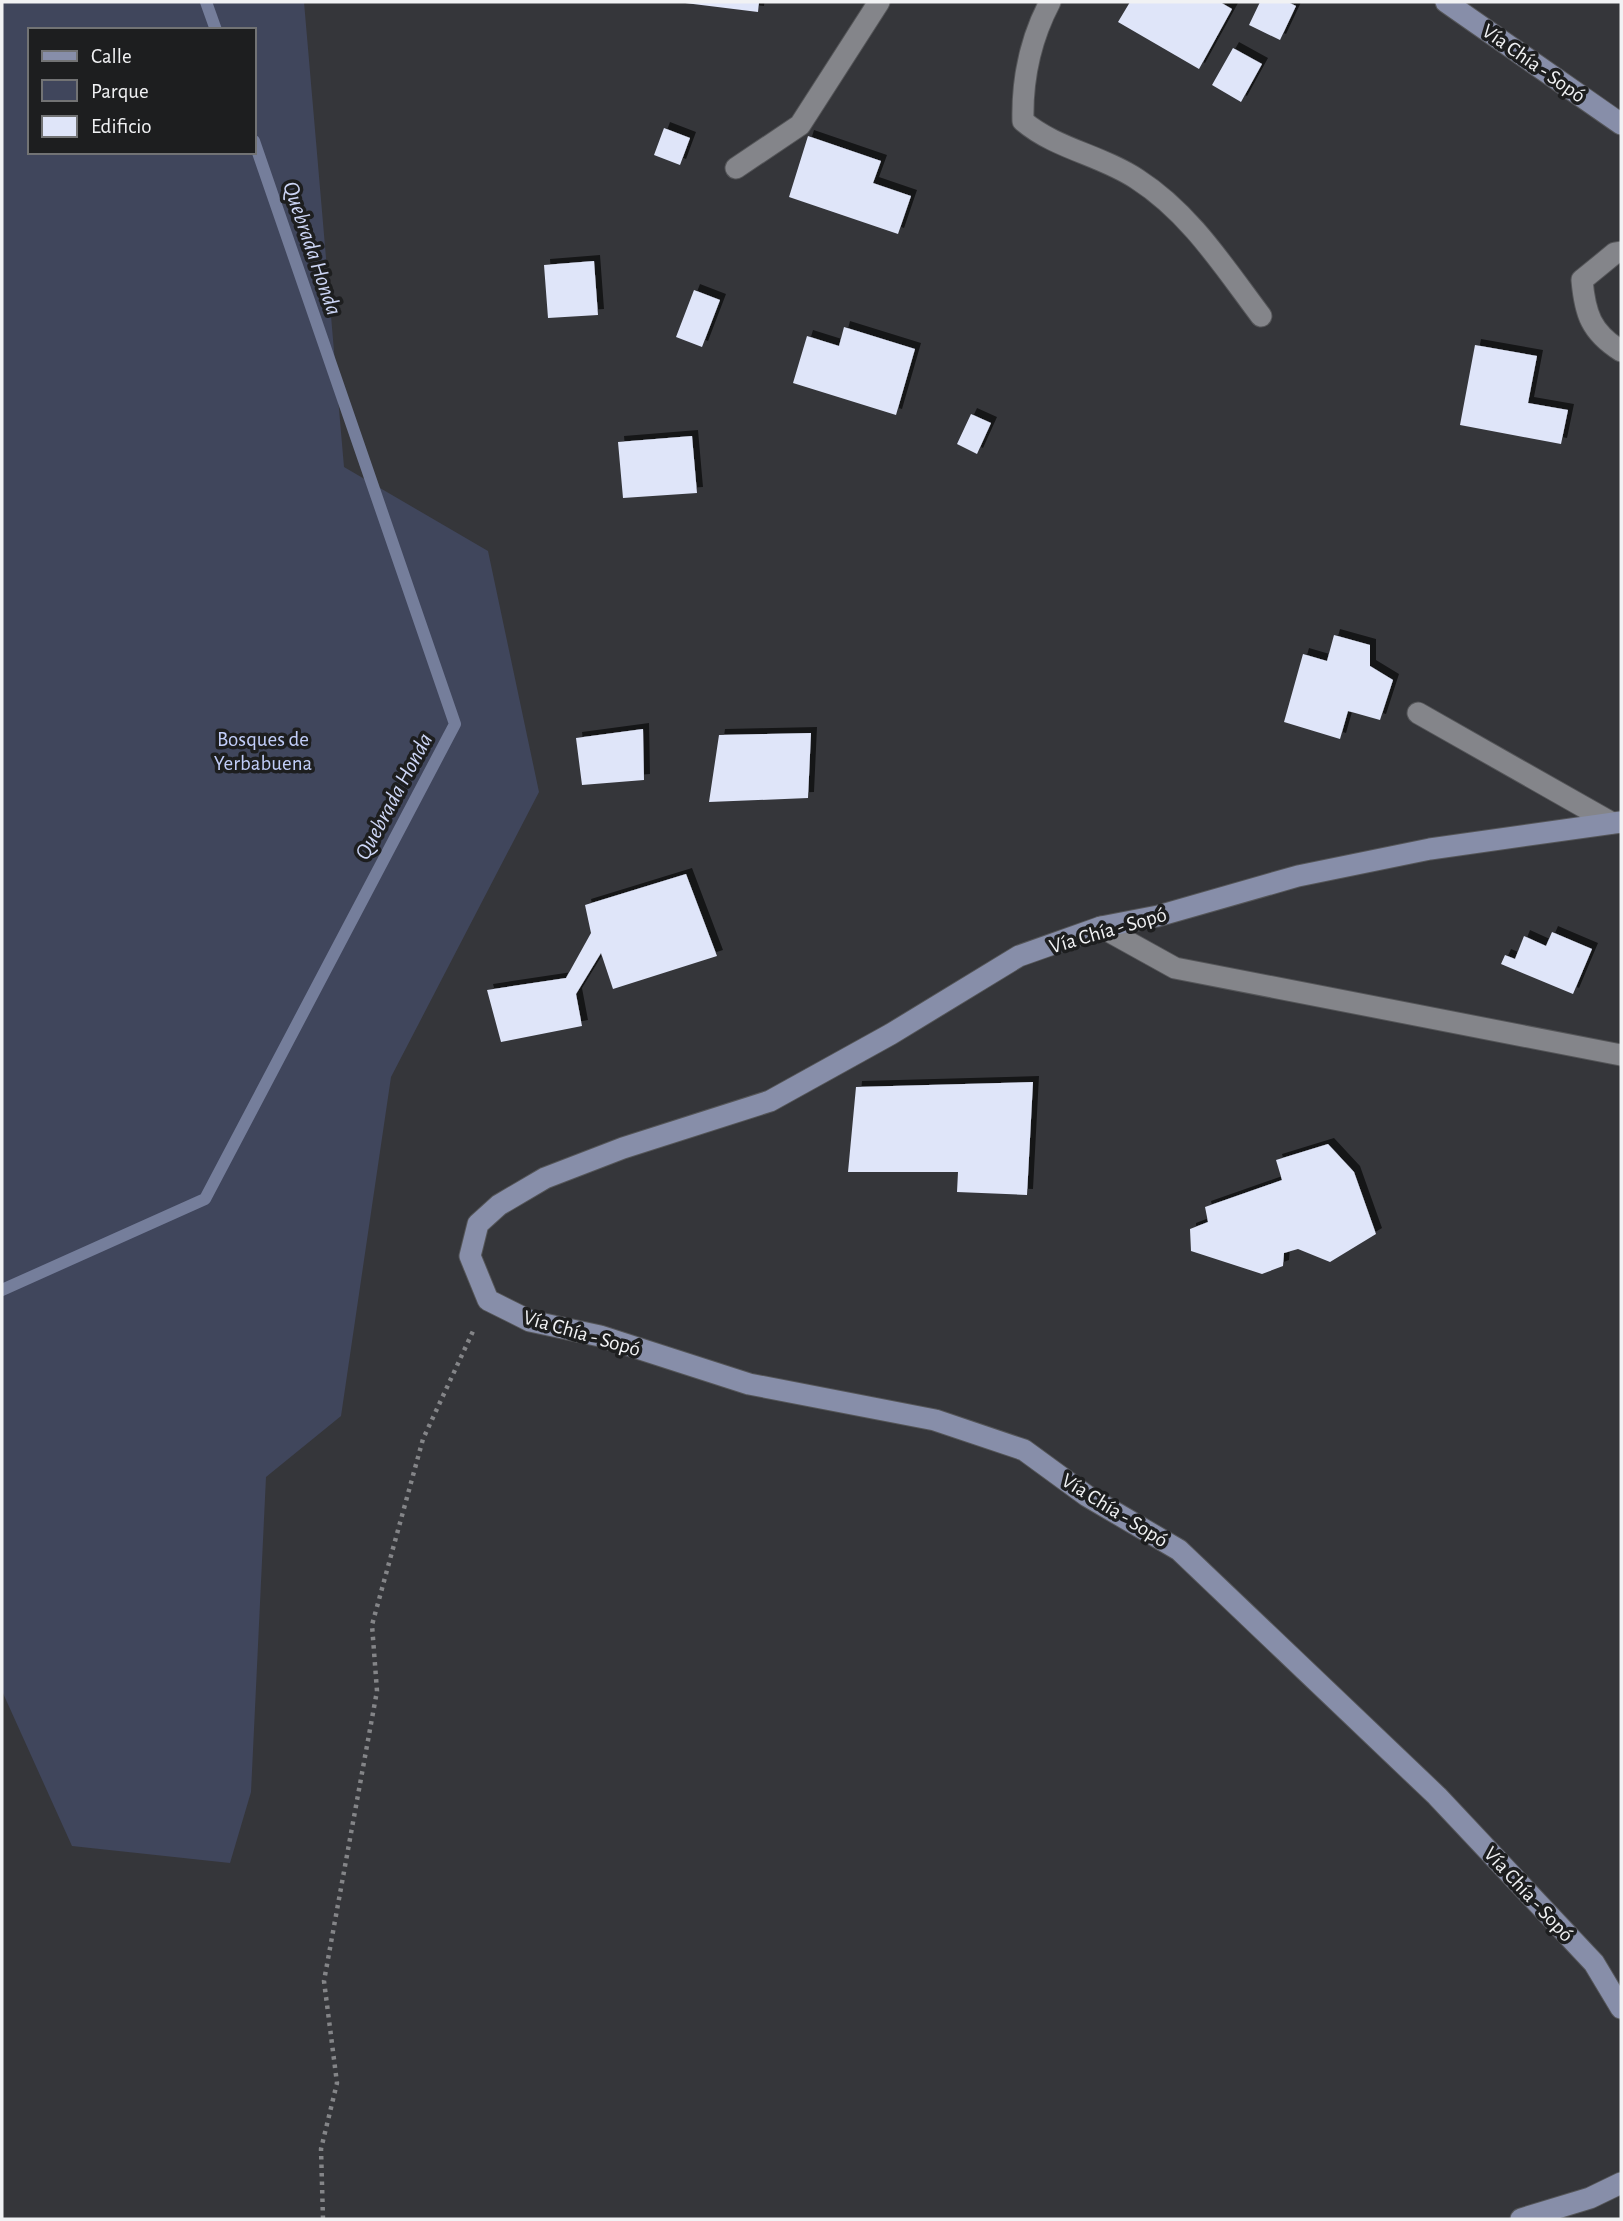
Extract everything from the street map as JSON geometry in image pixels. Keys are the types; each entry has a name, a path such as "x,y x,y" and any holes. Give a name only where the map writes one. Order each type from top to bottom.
{"street":[{"path":"736,169 800,125 879,2"},
{"path":"1050,2 1036,27 1022,96 1023,121 1039,135 1136,178 1192,225 1261,316"},
{"name":"Vía Chía - Sopó","path":"1446,2 1621,124"},
{"path":"1621,252 1615,253 1582,280 1585,309 1603,340 1621,351"},
{"path":"1418,713 1616,823"},
{"name":"Vía Chía - Sopó","path":"1616,823 1416,851 1298,876 1158,916 1101,927 1019,956 891,1034 770,1101 623,1147 545,1178 499,1205 478,1224 470,1256 488,1300 530,1321 600,1336 750,1384 935,1420 1024,1450 1087,1496 1179,1550 1437,1796 1594,1963 1621,2008"},
{"path":"1101,927 1175,968 1621,1055"},
{"path":"1521,2219 1590,2198 1621,2183"}],"path":[{"path":"323,2219 321,2149 337,2083 324,1981 376,1690 372,1625 422,1439 488,1300"}],"green space":[{"name":"Bosques de Yerbabuena","path":"2,2 304,2 344,467 488,551 539,792 391,1077 341,1416 266,1477 251,1792 230,1863 72,1846 2,1691"}],"building":[{"path":"677,2 759,2 758,12"},
{"path":"1130,2 1220,2 1232,9 1199,69 1118,22"},
{"path":"1260,2 1288,2 1296,6 1280,40 1249,25"},
{"path":"1233,48 1262,64 1241,102 1212,85"},
{"path":"664,128 690,138 680,165 654,155"},
{"path":"808,136 881,161 873,183 911,196 898,234 789,197"},
{"path":"594,261 598,315 548,318 544,265"},
{"path":"694,290 720,300 702,347 676,337"},
{"path":"844,327 915,349 896,415 793,383 807,336 839,346"},
{"path":"1475,345 1537,356 1528,403 1568,410 1561,444 1460,425"},
{"path":"971,414 991,423 977,454 957,444"},
{"path":"692,436 697,493 623,498 618,442"},
{"path":"1334,635 1370,645 1370,666 1393,680 1380,720 1348,711 1340,739 1284,722 1303,654 1327,661"},
{"path":"643,729 644,780 582,785 576,738"},
{"path":"811,733 808,798 709,802 719,735"},
{"path":"686,874 717,956 613,989 601,953 576,994 582,1026 501,1042 487,990 566,978 591,933 585,905"},
{"path":"1552,932 1592,949 1573,994 1501,964 1505,955 1515,959 1524,936 1546,946"},
{"path":"1033,1082 1027,1195 957,1192 958,1172 848,1172 856,1087"},
{"path":"1328,1144 1354,1172 1376,1234 1330,1262 1298,1249 1284,1253 1283,1266 1262,1274 1191,1251 1190,1229 1208,1222 1205,1207 1282,1180 1276,1160"}],"waterway":[{"name":"Quebrada Honda","path":"206,2 215,28"},
{"name":"Quebrada Honda","path":"2,1290 205,1199 455,724 256,147"}]}
